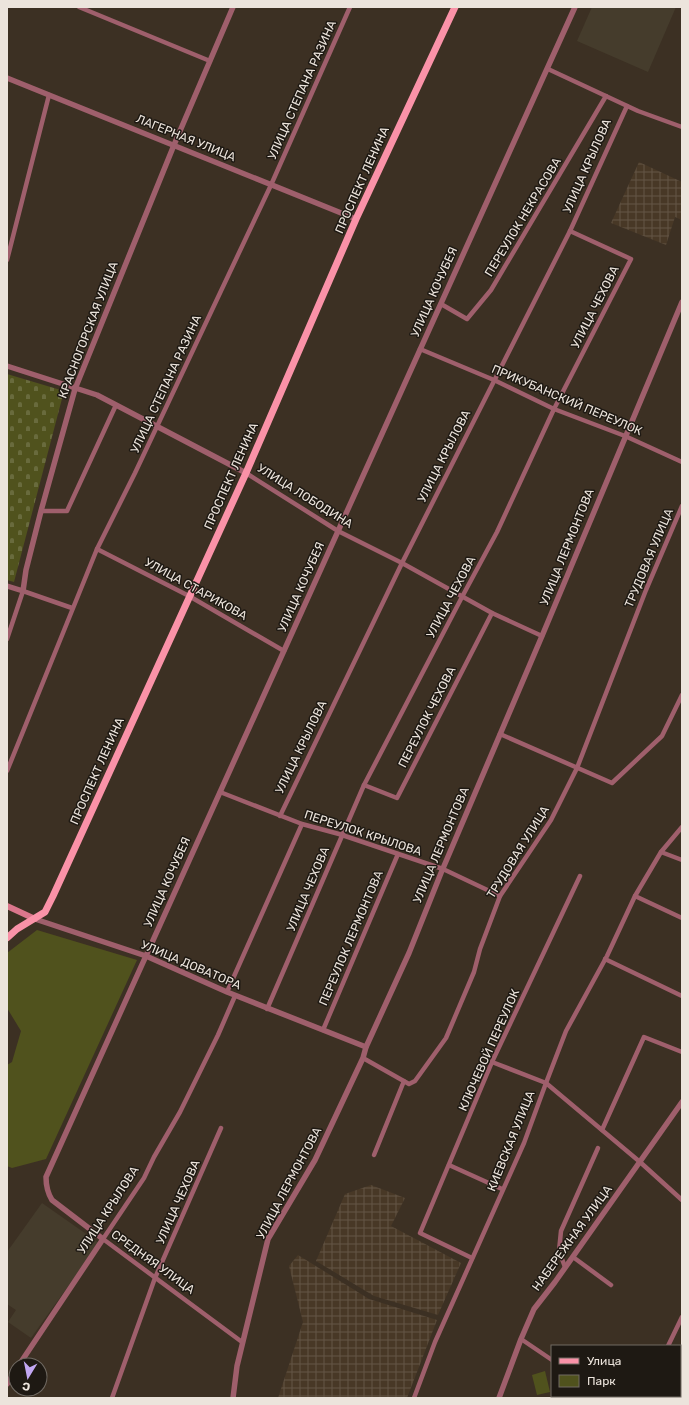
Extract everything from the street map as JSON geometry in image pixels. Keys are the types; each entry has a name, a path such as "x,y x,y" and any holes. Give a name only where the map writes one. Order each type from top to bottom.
{"main road":[{"name":"ПРОСПЕКТ ЛЕНИНА","path":"7,938 45,912 53,896 246,473 356,219 455,7"},
{"name":"УЛИЦА ДОВАТОРА","path":"7,906 35,919"}],"street":[{"path":"79,7 210,61"},
{"name":"КРАСНОГОРСКАЯ УЛИЦА","path":"7,639 23,591 26,570 40,510 75,389 174,145 233,7"},
{"name":"УЛИЦА СТЕПАНА РАЗИНА","path":"7,771 97,549 135,473 271,185 350,7"},
{"name":"УЛИЦА КОЧУБЕЯ","path":"46,1176 575,7"},
{"path":"548,69 627,106 682,127"},
{"name":"ЛАГЕРНАЯ УЛИЦА","path":"7,78 356,219"},
{"path":"7,260 49,95"},
{"name":"ПЕРЕУЛОК НЕКРАСОВА","path":"441,304 467,319 491,290 606,96"},
{"name":"УЛИЦА КРЫЛОВА","path":"280,816 402,563 570,231 627,106"},
{"name":"УЛИЦА ЧЕХОВА","path":"268,1008 364,785 497,532 554,409 631,260 570,231"},
{"name":"УЛИЦА ЛЕРМОНТОВА","path":"233,1398 242,1342 268,1239 315,1160 363,1058 366,1047 409,953 442,869 681,308 682,302"},
{"name":"ПРИКУБАНСКИЙ ПЕРЕУЛОК","path":"420,350 494,380 554,409 626,436 682,462"},
{"name":"УЛИЦА ЛОБОДИНА","path":"7,366 97,395 246,473 338,531 402,563 492,613 542,636"},
{"path":"40,510 67,511 116,405"},
{"name":"ТРУДОВАЯ УЛИЦА","path":"404,1081 409,1084 415,1081 446,1038 474,972 480,949 500,896 550,820 577,768 646,590 682,506"},
{"name":"УЛИЦА СТАРИКОВА","path":"97,549 189,596 284,651"},
{"path":"7,586 72,608"},
{"name":"ПЕРЕУЛОК ЧЕХОВА","path":"364,785 397,798 492,613"},
{"path":"500,734 612,783 662,736 682,695"},
{"name":"ПЕРЕУЛОК КРЫЛОВА","path":"220,792 302,824 342,835 442,869 500,896"},
{"path":"226,992 302,824"},
{"name":"КИЕВСКАЯ УЛИЦА","path":"414,1398 435,1342 502,1189 524,1143 566,1031 606,959 635,896 661,852 682,827"},
{"path":"661,852 682,860"},
{"name":"ПЕРЕУЛОК ЛЕРМОНТОВА","path":"323,1030 398,854"},
{"name":"КЛЮЧЕВОЙ ПЕРЕУЛОК","path":"472,1258 420,1233 492,1062 580,876"},
{"path":"635,896 682,918"},
{"name":"УЛИЦА ДОВАТОРА","path":"35,919 146,956 235,996 366,1047"},
{"path":"606,959 682,996"},
{"name":"УЛИЦА КРЫЛОВА","path":"24,1357 144,1178 154,1156 180,1112 218,1035 235,996"},
{"path":"602,1130 644,1037 682,1052"},
{"path":"363,1058 404,1081 374,1156"},
{"path":"492,1062 546,1082 682,1200"},
{"name":"НАБЕРЕЖНАЯ УЛИЦА","path":"499,1398 534,1309 573,1257 682,1102"},
{"name":"УЛИЦА ЧЕХОВА","path":"112,1398 155,1278 221,1128"},
{"path":"565,1267 559,1251 561,1231 598,1148"},
{"path":"449,1165 502,1189"},
{"name":"СРЕДНЯЯ УЛИЦА","path":"46,1176 47,1193 52,1200 242,1342"},
{"path":"573,1257 611,1285"},
{"path":"668,1345 682,1317"},
{"path":"521,1339 551,1359"}],"shaded area":[{"path":"592,7 676,7 648,72 577,41"},
{"path":"639,162 682,182 682,220 675,217 666,245 611,223"},
{"path":"371,1185 405,1198 391,1226 461,1263 438,1315 374,1296 316,1261 345,1194"},
{"path":"42,1203 99,1243 31,1338 8,1322 16,1310 7,1304 7,1252"},
{"path":"298,1255 369,1299 437,1320 407,1398 278,1398 303,1322 289,1266"}],"green space":[{"path":"7,374 64,391 14,582 7,580"},
{"path":"37,930 137,960 46,1159 12,1168 7,1166 7,1065 12,1062 21,1031 7,1008 7,953"},
{"path":"545,1371 550,1392 537,1395 532,1375"}]}
